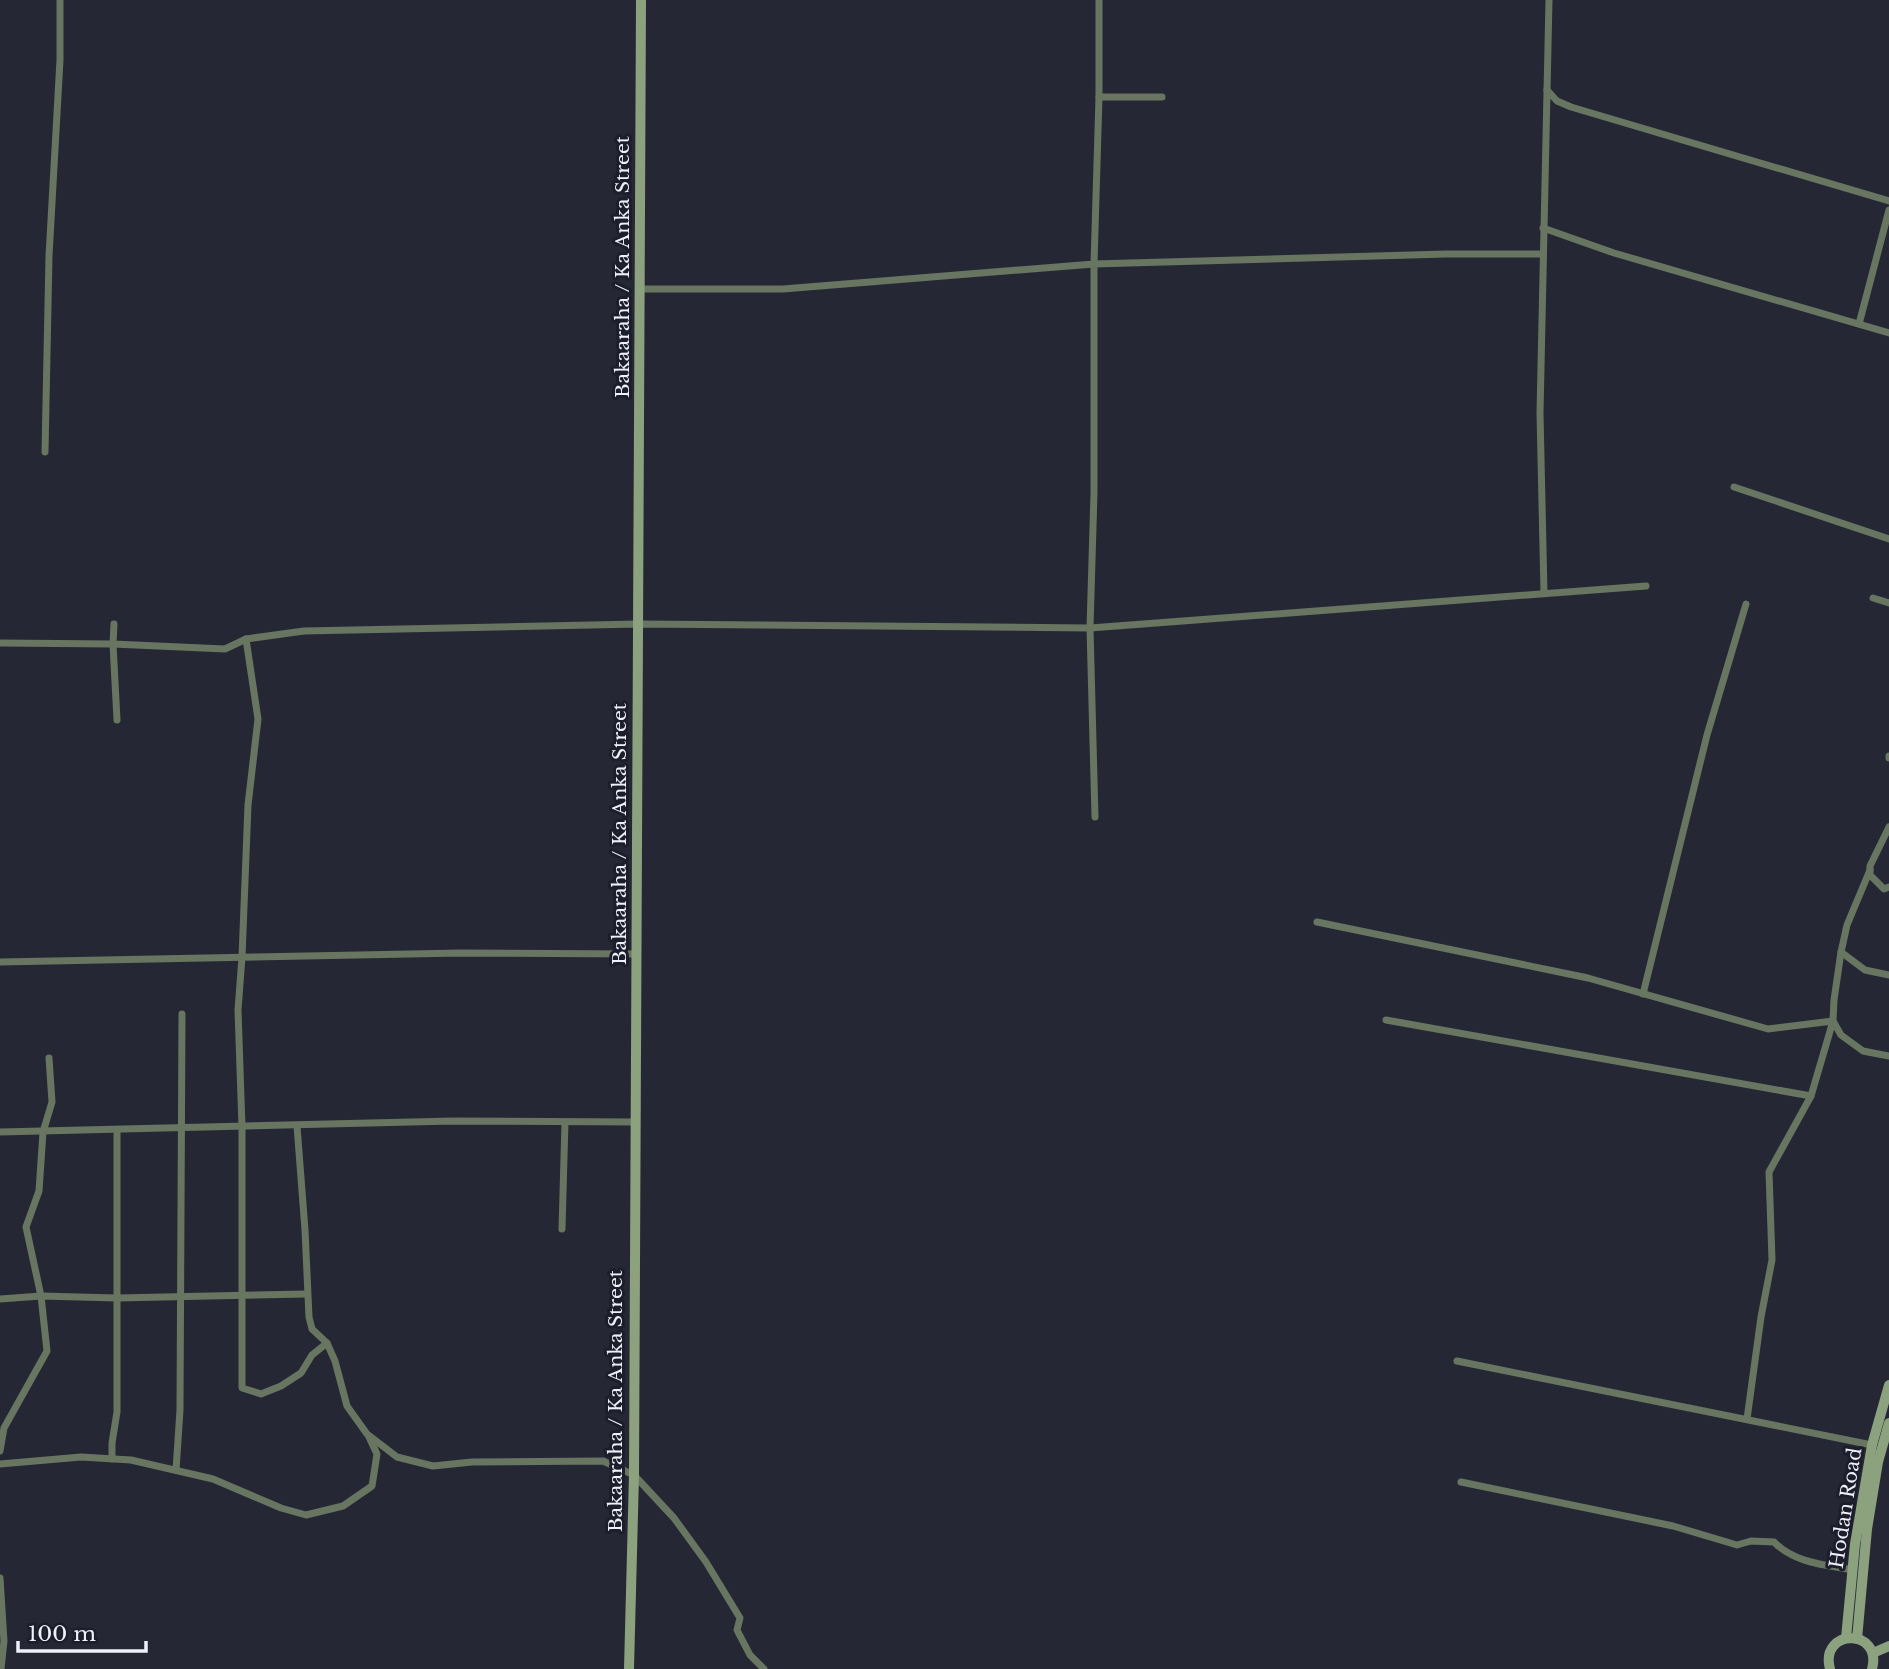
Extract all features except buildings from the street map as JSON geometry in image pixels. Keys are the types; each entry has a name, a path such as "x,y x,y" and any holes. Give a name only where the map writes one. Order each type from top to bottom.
{"street":[{"path":"45,452 49,256 60,60 60,0"},
{"name":"Bakaaraha / Ka Anka Street","path":"629,1669 634,1475 641,0"},
{"path":"1095,817 1090,628 1094,493 1094,264 1100,97 1099,0"},
{"path":"1544,593 1540,413 1549,0"},
{"path":"1547,90 1558,101 1572,107 1889,201"},
{"path":"1100,97 1162,97"},
{"path":"1859,324 1889,210"},
{"path":"1543,228 1614,253 1889,333"},
{"path":"640,289 783,289 1094,264 1446,254 1543,254"},
{"path":"1734,487 1889,539"},
{"path":"0,643 225,649 246,639 304,631 638,624 1090,628 1646,586"},
{"path":"1873,598 1889,603"},
{"path":"1643,994 1707,736 1746,604"},
{"path":"114,624 117,720"},
{"path":"246,639 258,719 248,805 238,1010 242,1127 242,1388 261,1394 281,1386 301,1373 312,1355 327,1343"},
{"path":"1747,1419 1760,1317 1772,1260 1769,1172 1811,1096 1833,1021 1847,925 1870,866 1889,827"},
{"path":"1870,870 1870,875 1884,888 1889,887"},
{"path":"1317,922 1588,978 1768,1030 1833,1021"},
{"path":"1841,952 1865,970 1889,975"},
{"path":"0,962 461,953 636,954"},
{"path":"176,1470 180,1410 182,1014"},
{"path":"1386,1020 1811,1096"},
{"path":"1833,1021 1841,1035 1863,1051 1889,1056"},
{"path":"0,1451 4,1428 47,1351 41,1296 26,1227 39,1191 43,1132 52,1102 49,1058"},
{"path":"0,1132 453,1121 635,1122"},
{"path":"562,1229 565,1122"},
{"path":"0,1464 81,1457 131,1460 213,1479 281,1508 306,1515 343,1506 372,1486 377,1454 367,1434 347,1406 335,1361 327,1343 312,1329 309,1317 297,1126"},
{"path":"112,1459 117,1412 117,1130"},
{"path":"0,1299 41,1296 117,1298 307,1294"},
{"path":"1457,1361 1872,1445"},
{"name":"Hodan Road","path":"1852,1638 1855,1544 1872,1445 1889,1385"},
{"name":"Hodan Road","path":"1852,1638 1878,1462 1889,1423"},
{"path":"367,1434 397,1457 433,1466 472,1462 603,1461 634,1475 674,1518 706,1562 740,1618 737,1630 750,1655 764,1669"},
{"path":"1461,1482 1673,1526 1737,1545 1751,1541 1774,1542 1780,1549 1807,1562 1853,1570"},
{"path":"0,1578 4,1641 1,1669"},
{"path":"1830,1669 1830,1651 1837,1643 1852,1638 1867,1644 1873,1653 1872,1669"},
{"path":"1873,1653 1889,1646"}]}
